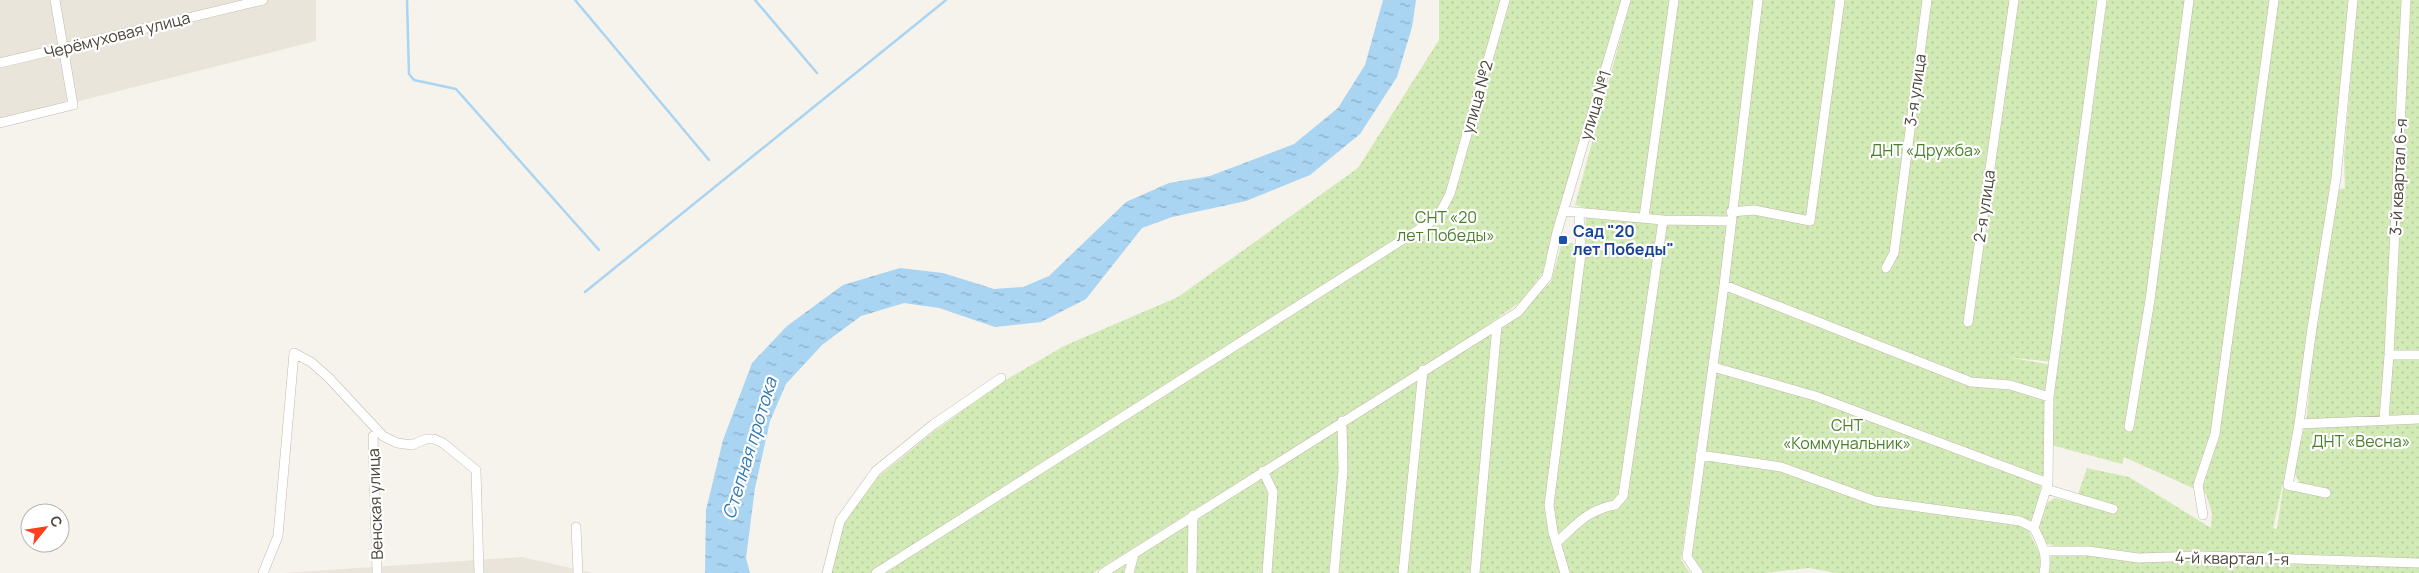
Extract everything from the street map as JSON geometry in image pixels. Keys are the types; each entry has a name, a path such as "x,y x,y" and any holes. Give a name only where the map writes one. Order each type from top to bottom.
{"street":[{"path":"0,123 73,105 56,0"},
{"name":"Черёмуховая улица","path":"0,63 263,0"},
{"name":"улица №2","path":"876,573 1429,223 1441,211 1450,194 1505,0"},
{"name":"улица №1","path":"1103,573 1518,312 1547,277 1564,211 1626,0"},
{"path":"1644,217 1674,0"},
{"path":"1698,573 1687,557 1724,285 1758,0"},
{"path":"1564,211 1579,214 1644,217 1663,220 1731,217 1754,210 1810,221 1840,0"},
{"name":"3-я улица","path":"1886,268 1894,253 1927,0"},
{"name":"2-я улица","path":"1968,322 2014,0"},
{"path":"2034,528 2047,486 2049,397 2102,0"},
{"path":"2129,427 2150,300 2189,0"},
{"path":"2203,515 2198,485 2215,434 2274,0"},
{"path":"2326,493 2288,485 2336,178 2353,0"},
{"name":"3-й квартал 6-я","path":"2384,419 2389,355 2406,0"},
{"path":"1565,573 1556,543 1549,505 1580,254 1579,214"},
{"path":"1556,543 1590,512 1598,508 1615,506 1623,496 1663,220"},
{"path":"1724,285 1971,382 2010,385 2049,397"},
{"path":"1475,573 1497,325"},
{"path":"263,573 278,536 294,353 310,362 329,378 383,436 397,443 412,446 426,439 434,439 443,443 476,470 478,573"},
{"path":"2389,355 2419,355"},
{"path":"1713,367 1815,396 2047,486 2113,509"},
{"path":"1403,573 1423,370"},
{"path":"827,573 840,521 876,471 934,424 1001,378"},
{"path":"2299,424 2419,419"},
{"path":"1334,573 1343,471 1342,421"},
{"name":"Венская улица","path":"373,436 377,573"},
{"path":"1700,455 1780,467 1875,501 2020,521 2034,528 2045,550 2047,560 2044,573"},
{"path":"1263,471 1273,492 1266,573"},
{"path":"1192,573 1193,515"},
{"path":"576,527 578,573"},
{"name":"4-й квартал 1-я","path":"2045,550 2088,551 2138,558 2204,556 2419,562"},
{"path":"1128,572 1134,554"}],"shaded area":[{"path":"0,0 316,0 316,41 0,121"},
{"path":"522,557 593,573 284,573"}],"green space":[{"path":"1439,0 2098,0 2052,362 2006,357 2058,366 2107,0 2349,0 2332,179 2294,434 2273,528 2277,529 2283,488 2331,496 2330,491 2300,483 2293,471 2307,416 2314,328 2337,190 2345,188 2344,158 2357,0 2419,0 2419,573 2047,573 2053,545 2046,544 2038,528 2048,502 2055,498 2075,503 2087,468 2129,477 2211,528 2212,513 2206,494 2124,457 2122,464 2051,445 2033,520 2028,530 2043,560 2041,573 1836,573 1809,568 1765,573 1703,573 1689,557 1734,240 1726,239 1681,560 1690,573 1111,573 1515,317 1551,282 1562,242 1585,245 1586,208 1575,205 1630,3 1620,3 1543,272 1523,300 1478,332 1093,573 830,573 843,523 879,476 937,429 1004,381 1064,346 1178,297 1358,168 1439,40"}],"water":[{"name":"Степная протока","path":"1383,0 1416,0 1412,27 1397,77 1360,134 1310,175 1246,201 1172,217 1142,228 1086,299 1041,322 995,327 939,308 904,303 861,316 822,345 786,384 770,421 755,488 746,558 750,573 705,573 706,510 723,440 752,363 787,326 843,285 900,268 943,273 994,289 1023,287 1049,276 1126,202 1169,183 1210,176 1294,144 1338,108 1365,65"}],"waterway":[{"path":"407,0 409,74 414,80 456,89 599,250"},
{"path":"575,0 709,160"},
{"path":"755,0 817,73"},
{"path":"585,292 946,0"}],"place":[{"name":"Сад \"20 лет Победы\"","path":"1563,240"}],"park label":[{"name":"ДНТ «Дружба»","path":"1926,150"},
{"name":"СНТ «20 лет Победы»","path":"1446,226"},
{"name":"СНТ «Коммунальник»","path":"1847,434"},
{"name":"ДНТ «Весна»","path":"2361,441"}]}
